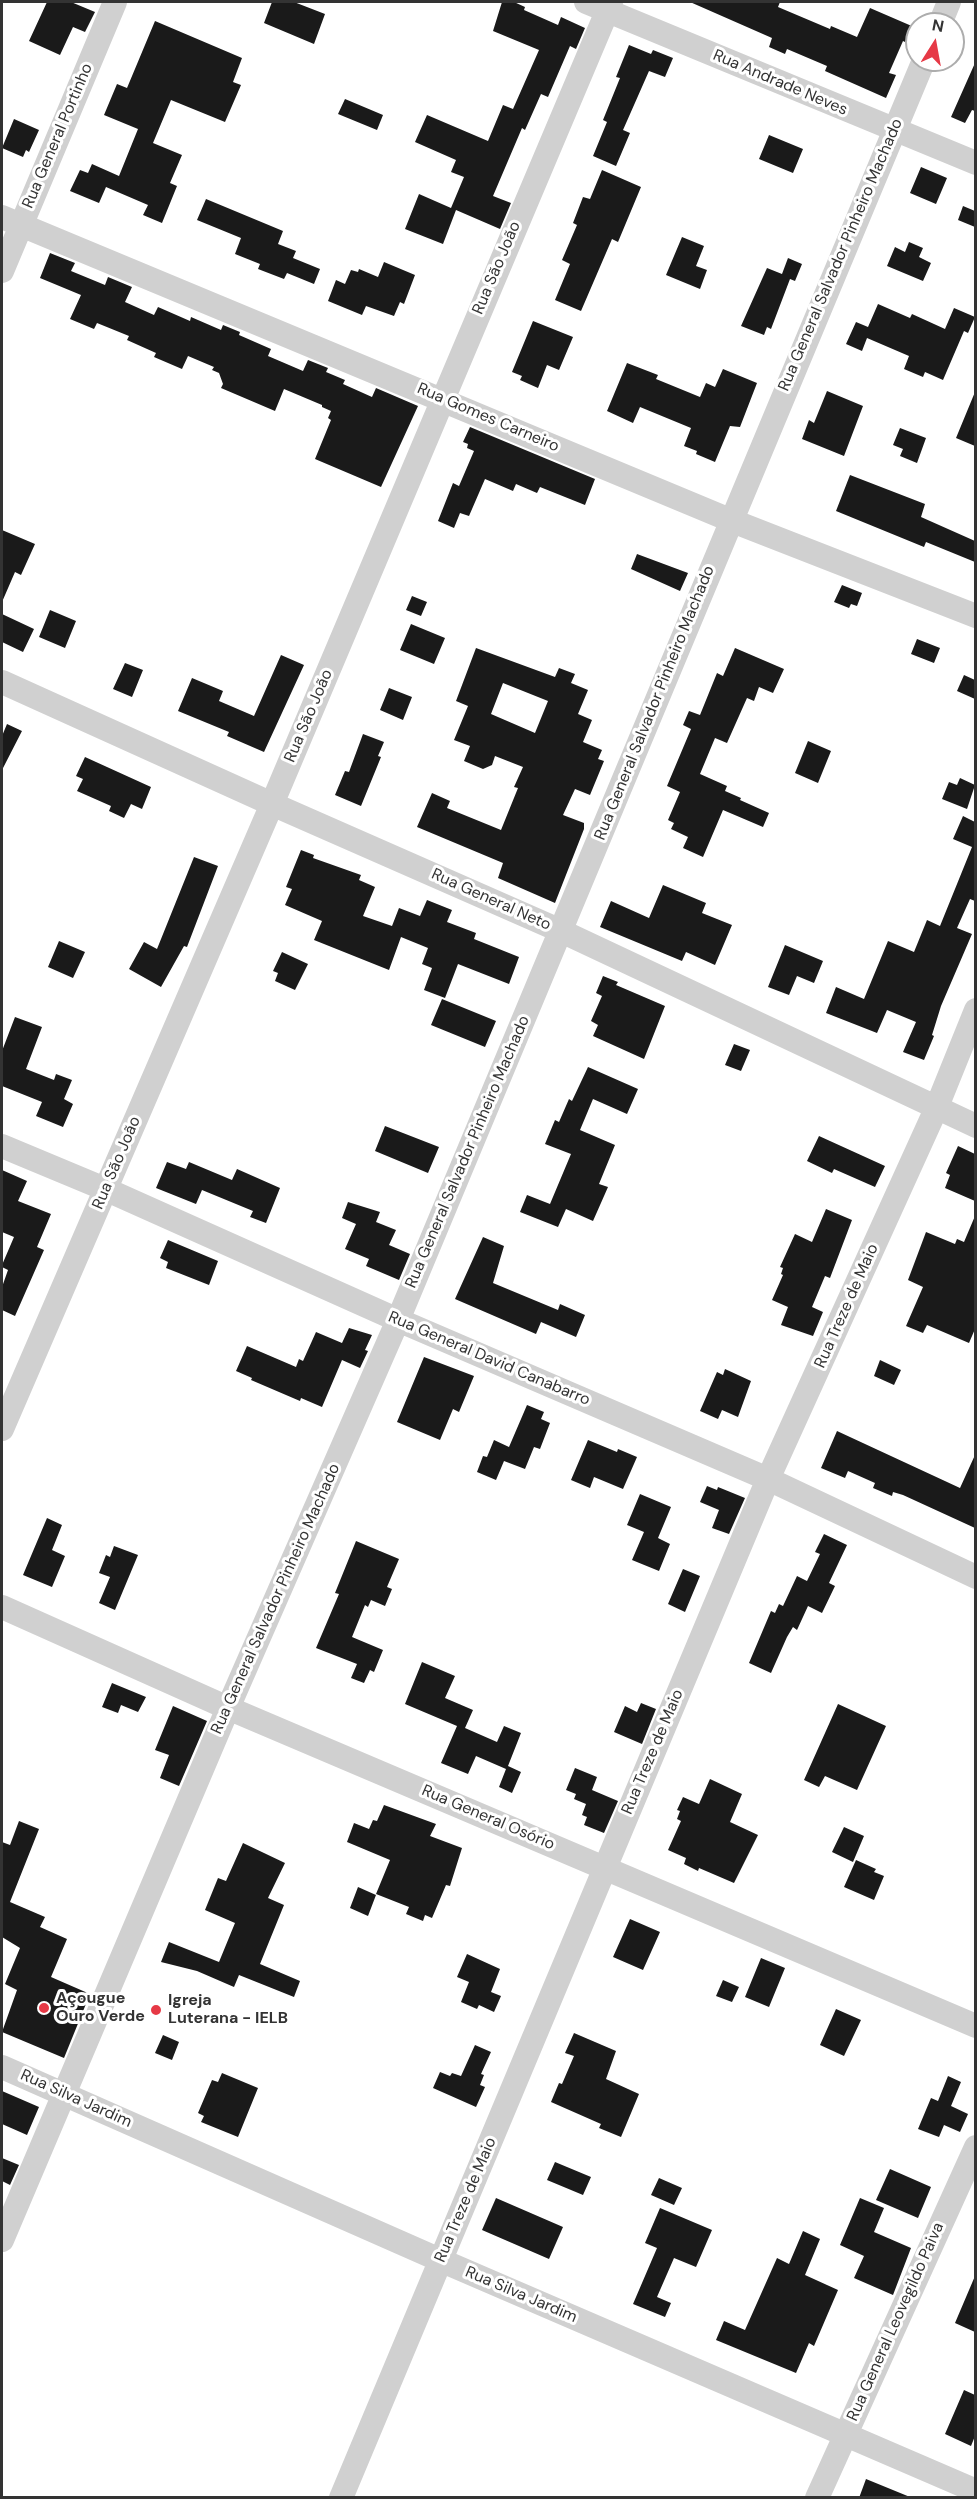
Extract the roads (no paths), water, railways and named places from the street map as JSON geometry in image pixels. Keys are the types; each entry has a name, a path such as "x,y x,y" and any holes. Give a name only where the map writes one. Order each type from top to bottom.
{"street":[{"name":"Rua General Portinho","path":"2,271 11,221 115,2"},
{"name":"Rua Andrade Neves","path":"602,5 975,163"},
{"name":"Rua São João","path":"2,1429 272,804 602,5"},
{"name":"Rua General Salvador Pinheiro Machado","path":"2,2240 228,1708 398,1320 919,72"},
{"name":"Rua Gomes Carneiro","path":"11,221 730,520 975,616"},
{"name":"Rua General Neto","path":"2,682 561,931 975,1126"},
{"name":"Rua Treze de Maio","path":"341,2498 768,1479 936,1109 975,1010"},
{"name":"Rua General David Canabarro","path":"2,1146 768,1479 975,1577"},
{"name":"Rua General Osório","path":"2,1607 228,1708 975,2026"},
{"name":"Rua Silva Jardim","path":"2,2067 975,2491"},
{"name":"Rua General Leovegildo Paiva","path":"817,2498 975,2147"}],"place":[{"name":"Açougue Ouro Verde","path":"44,2008"},
{"name":"Igreja Luterana - IELB","path":"156,2010"}]}
